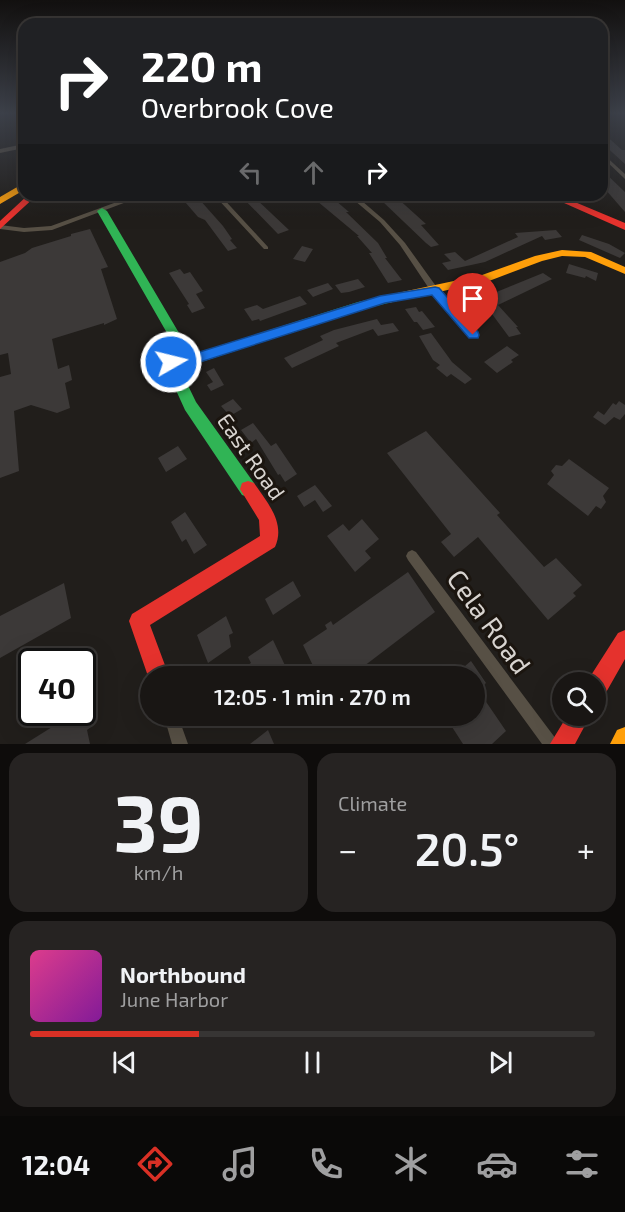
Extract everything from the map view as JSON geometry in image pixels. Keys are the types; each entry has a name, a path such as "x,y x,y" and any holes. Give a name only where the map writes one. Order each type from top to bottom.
{"street":[{"path":"0,151 16,148"},
{"path":"608,161 625,177"},
{"path":"0,201 18,190"},
{"path":"0,227 27,201"},
{"path":"0,227 24,230 52,228 127,201"},
{"path":"223,201 266,248"},
{"path":"358,201 382,221 403,244 435,291 473,335"},
{"path":"564,201 625,227"},
{"name":"East Road","path":"102,211 173,333 172,366 190,406 268,518 269,541 139,621 155,666"},
{"path":"172,366 358,306 384,299 435,291 512,269 550,254 573,252 596,257 625,271"},
{"name":"Cela Road","path":"412,556 551,744"},
{"path":"606,672 625,640"},
{"path":"174,726 180,744"},
{"path":"562,744 573,726"},
{"path":"622,744 625,738"}],"building":[{"path":"608,148 608,148 625,150 625,164"},
{"path":"608,176 625,192 625,212 608,192"},
{"path":"184,201 201,201 223,226 237,248 228,251 205,220 198,217"},
{"path":"246,201 258,201 289,230 278,234"},
{"path":"317,201 336,201 349,212 346,212 378,243 387,258 385,258 402,280 388,283 369,253 372,253 357,236 359,236"},
{"path":"382,201 401,201 426,224 421,225 439,245 431,247"},
{"path":"90,229 108,267 101,269 117,319 104,325 104,323 52,339 58,369 69,365 72,380 65,383 70,408 57,413 31,405 14,411 19,471 0,478 0,377 11,374 8,353 0,355 0,262 32,248"},
{"path":"556,230 562,237 545,240 542,236 485,262 448,270 442,263 451,261 444,254 455,252 465,261 518,237 515,233"},
{"path":"582,235 609,244 625,253 620,258 579,240"},
{"path":"302,246 313,249 305,262 293,259"},
{"path":"569,264 598,273 596,281 586,276 585,278 566,273"},
{"path":"180,269 184,274 190,272 203,291 196,294 205,308 192,313 187,305 189,304 169,273"},
{"path":"543,273 552,279 498,305 518,327 516,327 521,334 509,337 492,314 486,315 472,297 481,294 484,297"},
{"path":"358,279 365,287 341,293 335,285"},
{"path":"328,283 333,289 313,297 307,290"},
{"path":"300,296 307,304 260,321 259,319 252,321 244,309 257,305 263,309"},
{"path":"416,307 435,327 423,330 417,322 414,322 405,309"},
{"path":"377,319 381,325 393,323 399,331 378,336 373,329 336,343 339,346 292,368 284,358 323,340 320,336 334,330"},
{"path":"431,333 452,362 472,379 465,384 451,374 447,377 436,368 440,365 433,360 419,336"},
{"path":"507,346 519,355 497,373 484,362"},
{"path":"214,368 224,385 211,391 207,385 213,382 206,372"},
{"path":"233,399 242,409 230,416 221,406"},
{"path":"619,401 625,405 625,414 620,420 614,417 605,425 593,417 598,411 604,415 613,403 616,405"},
{"path":"253,423 271,446 276,443 297,474 285,482 280,474 278,475 256,439 251,443 241,430"},
{"path":"426,431 500,513 497,515 544,567 556,558 582,585 573,593 576,596 548,620 478,537 454,557 441,542 451,534 387,453"},
{"path":"178,446 187,459 166,472 158,458"},
{"path":"569,459 609,488 603,496 606,502 601,509 596,506 588,516 547,484 554,475 551,471 556,465 562,466"},
{"path":"315,485 332,506 323,512 315,500 304,507 297,496"},
{"path":"185,512 207,545 194,554 186,539 182,542 171,522"},
{"path":"362,519 379,539 365,551 371,558 355,572 327,536 343,524 349,531"},
{"path":"408,572 435,612 364,666 313,666 303,645 327,629 325,625 331,621 333,625"},
{"path":"293,581 301,596 273,615 265,599"},
{"path":"64,583 71,618 0,658 0,616"},
{"path":"226,616 233,633 229,635 231,647 208,663 197,635"},
{"path":"273,640 285,666 246,666 251,663 248,657"},
{"path":"471,661 474,666 465,666"},
{"path":"485,700 506,731 492,744 463,744 451,726 485,726"},
{"path":"54,726 91,726 87,730 90,744 25,744"},
{"path":"268,730 274,744 250,744"}],"traffic: fast":[{"path":"102,211 173,333 172,366 190,406 248,489"},
{"path":"172,366 358,306 388,299"}],"traffic: slow":[{"path":"0,201 18,190"},
{"path":"388,299 485,278 539,258 562,253 587,254 625,271"},
{"path":"622,744 625,738"}],"traffic: jam":[{"path":"0,226 27,201"},
{"path":"564,201 625,227"},
{"path":"155,666 139,621 269,541 268,518 248,489"},
{"path":"606,672 625,640"},
{"path":"562,744 573,726"}],"route":[{"path":"171,362 172,366 384,299 435,291 473,335"}]}
